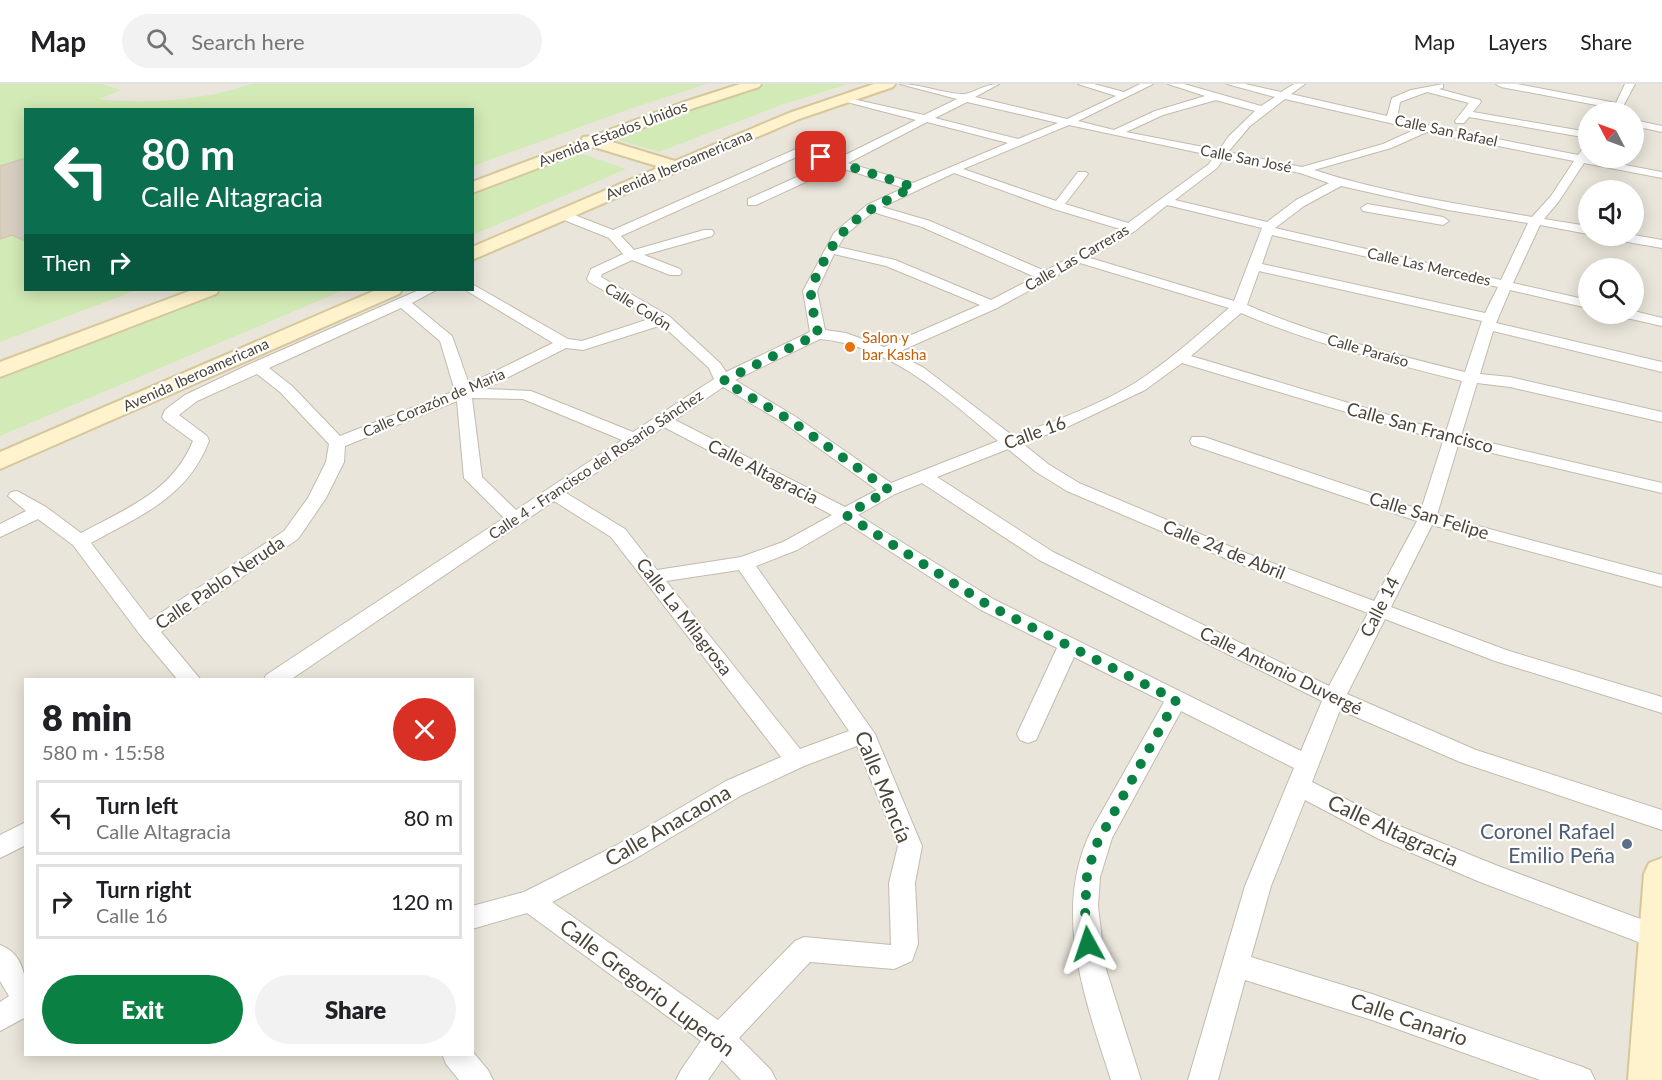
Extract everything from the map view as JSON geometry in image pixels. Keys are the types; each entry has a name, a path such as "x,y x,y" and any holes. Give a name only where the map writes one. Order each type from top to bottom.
{"street":[{"name":"Avenida Estados Unidos","path":"474,187 578,142 723,84"},
{"name":"Avenida Estados Unidos","path":"474,175 754,84"},
{"name":"Avenida Iberoamericana","path":"474,253 563,215 658,167 784,108 856,84"},
{"name":"Avenida Iberoamericana","path":"474,240 658,167 843,98 888,84"},
{"name":"Calle San José","path":"905,84 1066,123 1302,170 1339,182 1448,206 1578,228"},
{"path":"753,202 840,162 994,84"},
{"path":"1083,84 1125,95"},
{"path":"818,334 810,291 840,233 871,208 953,169 1066,123 1148,84"},
{"path":"1173,84 1262,110"},
{"name":"Calle San Rafael","path":"1232,84 1447,133 1578,153"},
{"name":"Calle Las Carreras","path":"886,352 992,305 1080,259 1131,228 1213,166 1233,138 1262,110 1300,84"},
{"path":"1392,120 1392,110 1396,100 1446,84"},
{"path":"1501,84 1584,102"},
{"path":"1621,102 1630,84"},
{"path":"1428,89 1476,102 1447,133"},
{"path":"1115,133 1159,113 1214,97"},
{"path":"843,98 1017,142"},
{"path":"1467,114 1578,133"},
{"path":"1644,125 1662,129"},
{"path":"1302,170 1387,146 1427,128"},
{"path":"578,142 658,167"},
{"path":"613,235 803,151 913,187"},
{"name":"Calle 14","path":"1203,1080 1258,886 1302,775 1335,698 1378,609 1427,518 1450,438 1489,321 1536,220 1578,163"},
{"name":"Calle San Rafael","path":"1636,168 1662,175"},
{"path":"953,169 1058,206 1131,228"},
{"path":"1058,206 1082,174"},
{"path":"1239,307 1269,228 1300,203 1339,182"},
{"name":"Calle Las Mercedes","path":"1164,201 1578,302"},
{"path":"1367,208 1445,224 1448,206"},
{"path":"871,208 926,224 1047,277"},
{"path":"563,215 613,235 631,255 675,272"},
{"path":"631,255 708,233"},
{"path":"1644,241 1662,244"},
{"path":"830,249 890,263 992,305"},
{"name":"Calle Colón","path":"631,255 596,272 594,279 664,319 715,366 723,381 790,420 889,490"},
{"name":"Calle Paraíso","path":"1080,259 1239,307 1304,332 1399,360 1470,378 1510,382 1662,417"},
{"path":"1253,266 1489,321 1662,367"},
{"path":"474,289 564,343"},
{"path":"0,355 169,291"},
{"path":"0,370 206,291"},
{"name":"Avenida Iberoamericana","path":"0,444 358,291"},
{"path":"80,541 151,501 184,476 195,459 201,441 199,436 170,417 171,413 191,398 397,295 423,291"},
{"path":"397,295 447,339 464,393 473,478 515,519"},
{"name":"Avenida Iberoamericana","path":"0,461 397,295"},
{"name":"Calle 16","path":"654,577 744,563 790,546 889,490 922,475 1057,426 1111,402 1139,387 1180,358 1239,307"},
{"path":"1644,318 1662,322"},
{"name":"Calle Corazón de Maria","path":"338,443 464,393 564,343 583,346 664,319"},
{"name":"Calle 24 de Abril","path":"818,334 841,336 886,352 919,371 954,396 1042,468 1073,487 1236,556 1502,656 1662,705"},
{"name":"Calle 4 - Francisco del Rosario Sánchez","path":"277,678 723,381 818,334"},
{"name":"Calle San Francisco","path":"1180,358 1450,438 1662,488"},
{"path":"257,366 286,389 338,443"},
{"path":"464,393 525,394 635,439"},
{"name":"Calle Altagracia","path":"663,420 846,515 988,605 1176,700 1302,775 1388,832 1489,874 1657,937"},
{"name":"Calle San Felipe","path":"1198,441 1427,518 1662,581"},
{"name":"Calle Pablo Neruda","path":"148,631 291,536 317,498 335,462 338,443"},
{"name":"Calle Antonio Duvergé","path":"922,475 1046,556 1335,698 1468,756 1662,820"},
{"name":"Calle La Milagrosa","path":"554,493 618,533 795,760"},
{"path":"17,496 80,541 148,631 189,678"},
{"path":"0,531 40,511"},
{"name":"Calle Mencía","path":"691,1080 720,1038 804,949 894,957 903,952 905,944 902,883 909,846 864,734 744,563"},
{"path":"1028,734 1070,646"},
{"path":"1126,1080 1095,979 1088,944 1085,911 1087,876 1095,847 1176,700"},
{"name":"Calle Anacaona","path":"474,917 530,901 624,853 734,788 795,760 864,734"},
{"path":"0,848 24,833"},
{"path":"1649,1080 1662,874"},
{"name":"Calle Gregorio Luperón","path":"530,901 720,1038 761,1080"},
{"path":"0,957 24,997"},
{"name":"Calle Canario","path":"1237,965 1372,1007 1580,1080"},
{"path":"0,1018 24,1001"},
{"path":"458,1056 478,1080"}],"shaded area":[{"path":"0,84 1662,84 1662,1080 0,1080"}],"green space":[{"path":"0,84 101,84 121,90 99,99 157,101 214,94 252,84 707,84 635,107 474,166 474,108 24,108 24,291 134,291 0,342"},
{"path":"765,84 848,84 781,105 659,152 616,139"},
{"path":"577,152 626,169 474,235 474,193"},
{"path":"223,291 342,291 0,436 0,378"}],"building":[{"path":"24,159 24,240 12,235 0,239 0,166"}],"place":[{"name":"Salon y bar Kasha","path":"850,347"},
{"name":"Coronel Rafael Emilio Peña","path":"1627,844"}],"route":[{"path":"821,157 913,187 871,208 840,233 810,291 818,334 723,381 790,420 889,490 846,515 913,560 988,605 1176,700 1095,847 1087,876 1085,911 1088,944"}]}
